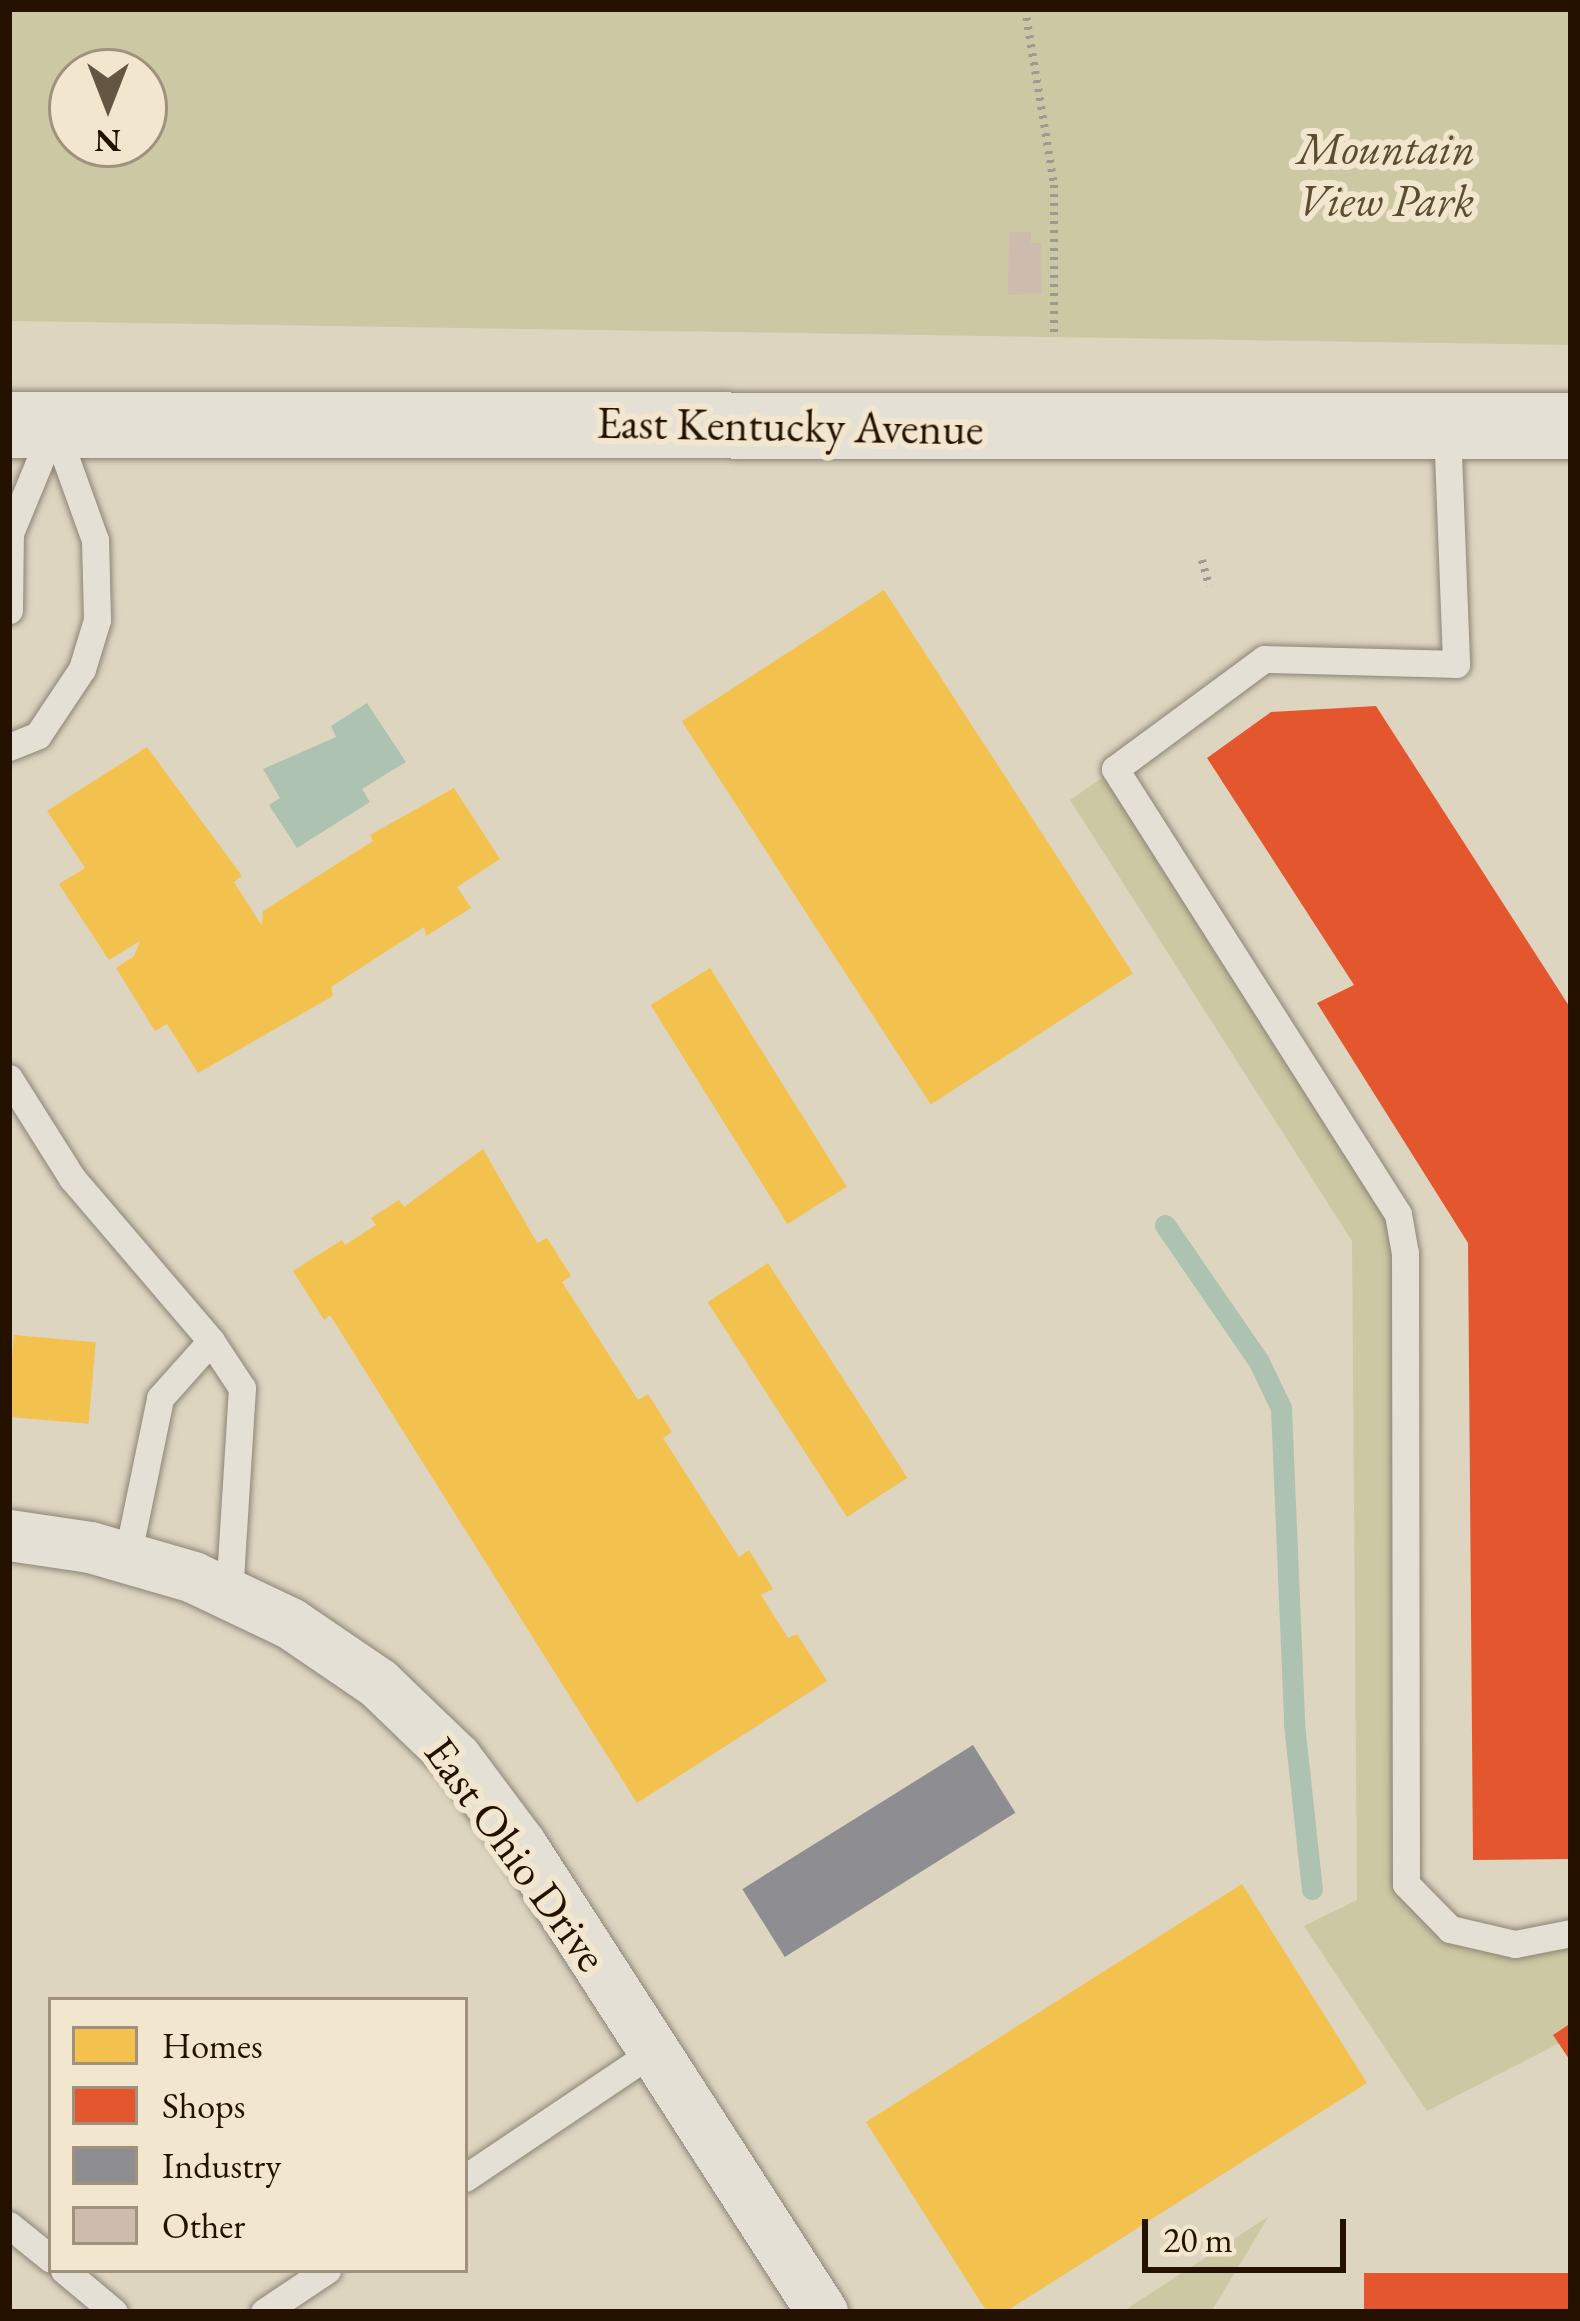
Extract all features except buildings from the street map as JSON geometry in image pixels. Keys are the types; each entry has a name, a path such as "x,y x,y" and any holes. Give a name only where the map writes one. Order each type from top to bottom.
{"street":[{"name":"East Kentucky Avenue","path":"32,426 1571,426"},
{"name":"East Ohio Drive","path":"9,1535 128,1558 229,1594 379,1683 456,1758 654,2051 822,2312"}],"lane":[{"path":"9,610 10,533 32,426"},
{"path":"9,747 38,735 82,669 97,620 95,540 32,426"},
{"path":"1447,426 1456,664 1264,658 1115,769 1399,1214 1406,1252 1406,1884 1450,1929 1515,1944 1571,1933"},
{"path":"9,1078 72,1178 211,1341 242,1388 229,1594"},
{"path":"128,1558 160,1398 211,1341"},
{"path":"468,2176 654,2051"},
{"path":"9,2224 48,2256"},
{"path":"68,2273 114,2312"},
{"path":"264,2312 322,2273"}],"path":[{"path":"1025,9 1054,184 1054,334"},
{"path":"1202,560 1209,586"}],"green space":[{"name":"Mountain View Park","path":"9,9 1571,9 1571,345 9,321"},
{"path":"1115,769 1398,1214 1406,1884 1450,1929 1571,1933 1571,2037 1427,2111 1304,1926 1357,1900 1352,1241 1070,800"},
{"path":"1269,2216 1211,2312 1122,2312"}],"shaded area":[{"path":"367,703 406,762 362,789 370,802 297,848 269,805 280,798 263,769 336,737 331,726"}],"waterway":[{"path":"1165,1225 1259,1362 1281,1408 1294,1724 1312,1889"}]}
